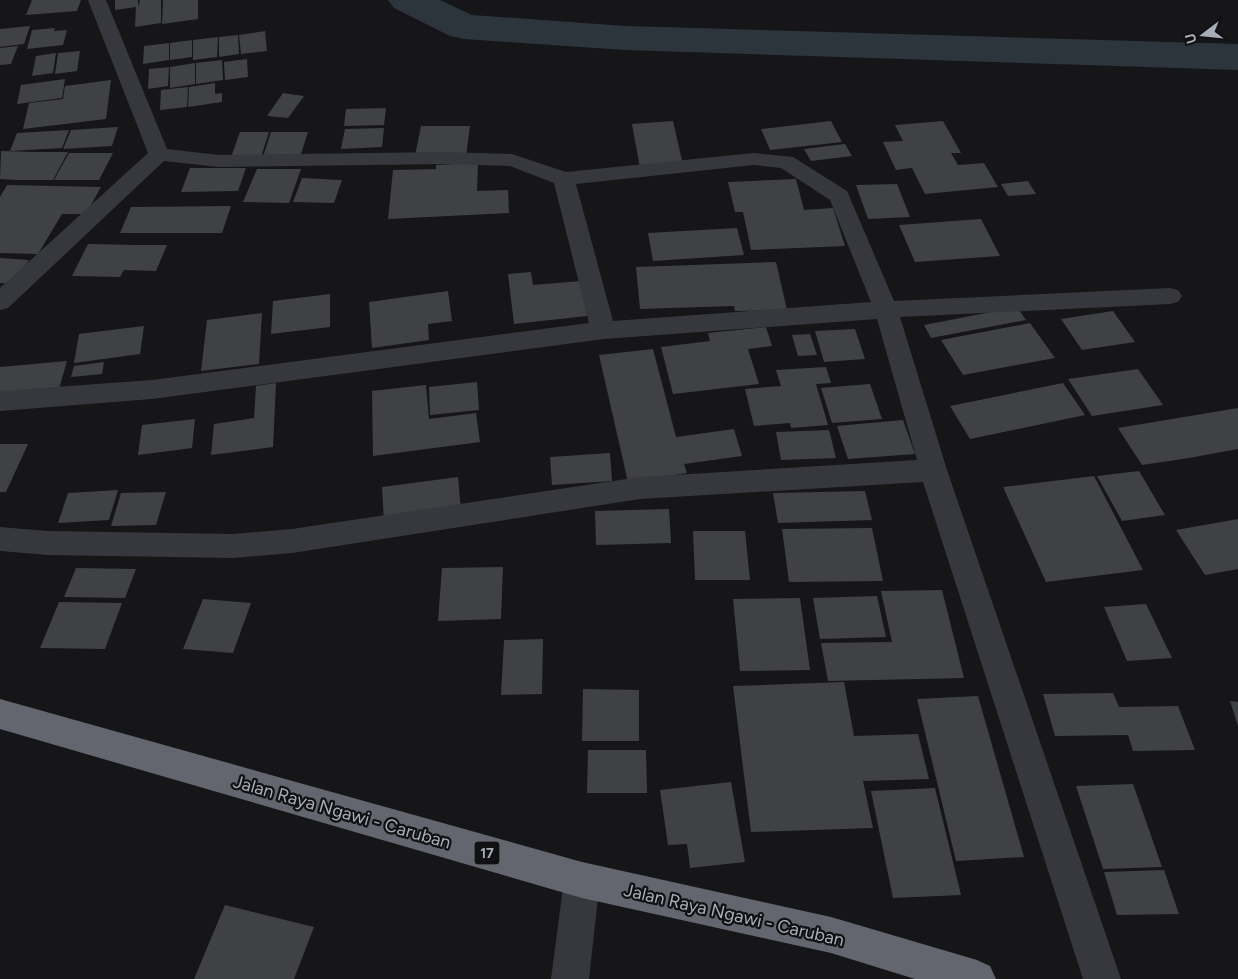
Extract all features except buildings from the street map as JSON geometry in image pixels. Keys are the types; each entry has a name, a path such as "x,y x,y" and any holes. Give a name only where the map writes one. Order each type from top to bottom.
{"highway":[{"name":"Jalan Raya Ngawi - Caruban","path":"0,714 582,880 831,935 977,979"}],"street":[{"path":"97,0 158,154"},
{"path":"0,302 158,154 219,161 446,158 512,160 564,180 754,159 786,162 839,196 886,309 933,470 1102,979"},
{"path":"564,180 603,330"},
{"path":"0,401 176,387 603,330 886,309 1170,296"},
{"path":"0,539 48,543 233,546 387,528 640,488 933,470"},
{"path":"570,979 582,880"}],"waterway":[{"path":"408,0 464,27 625,38 1238,57"}]}
